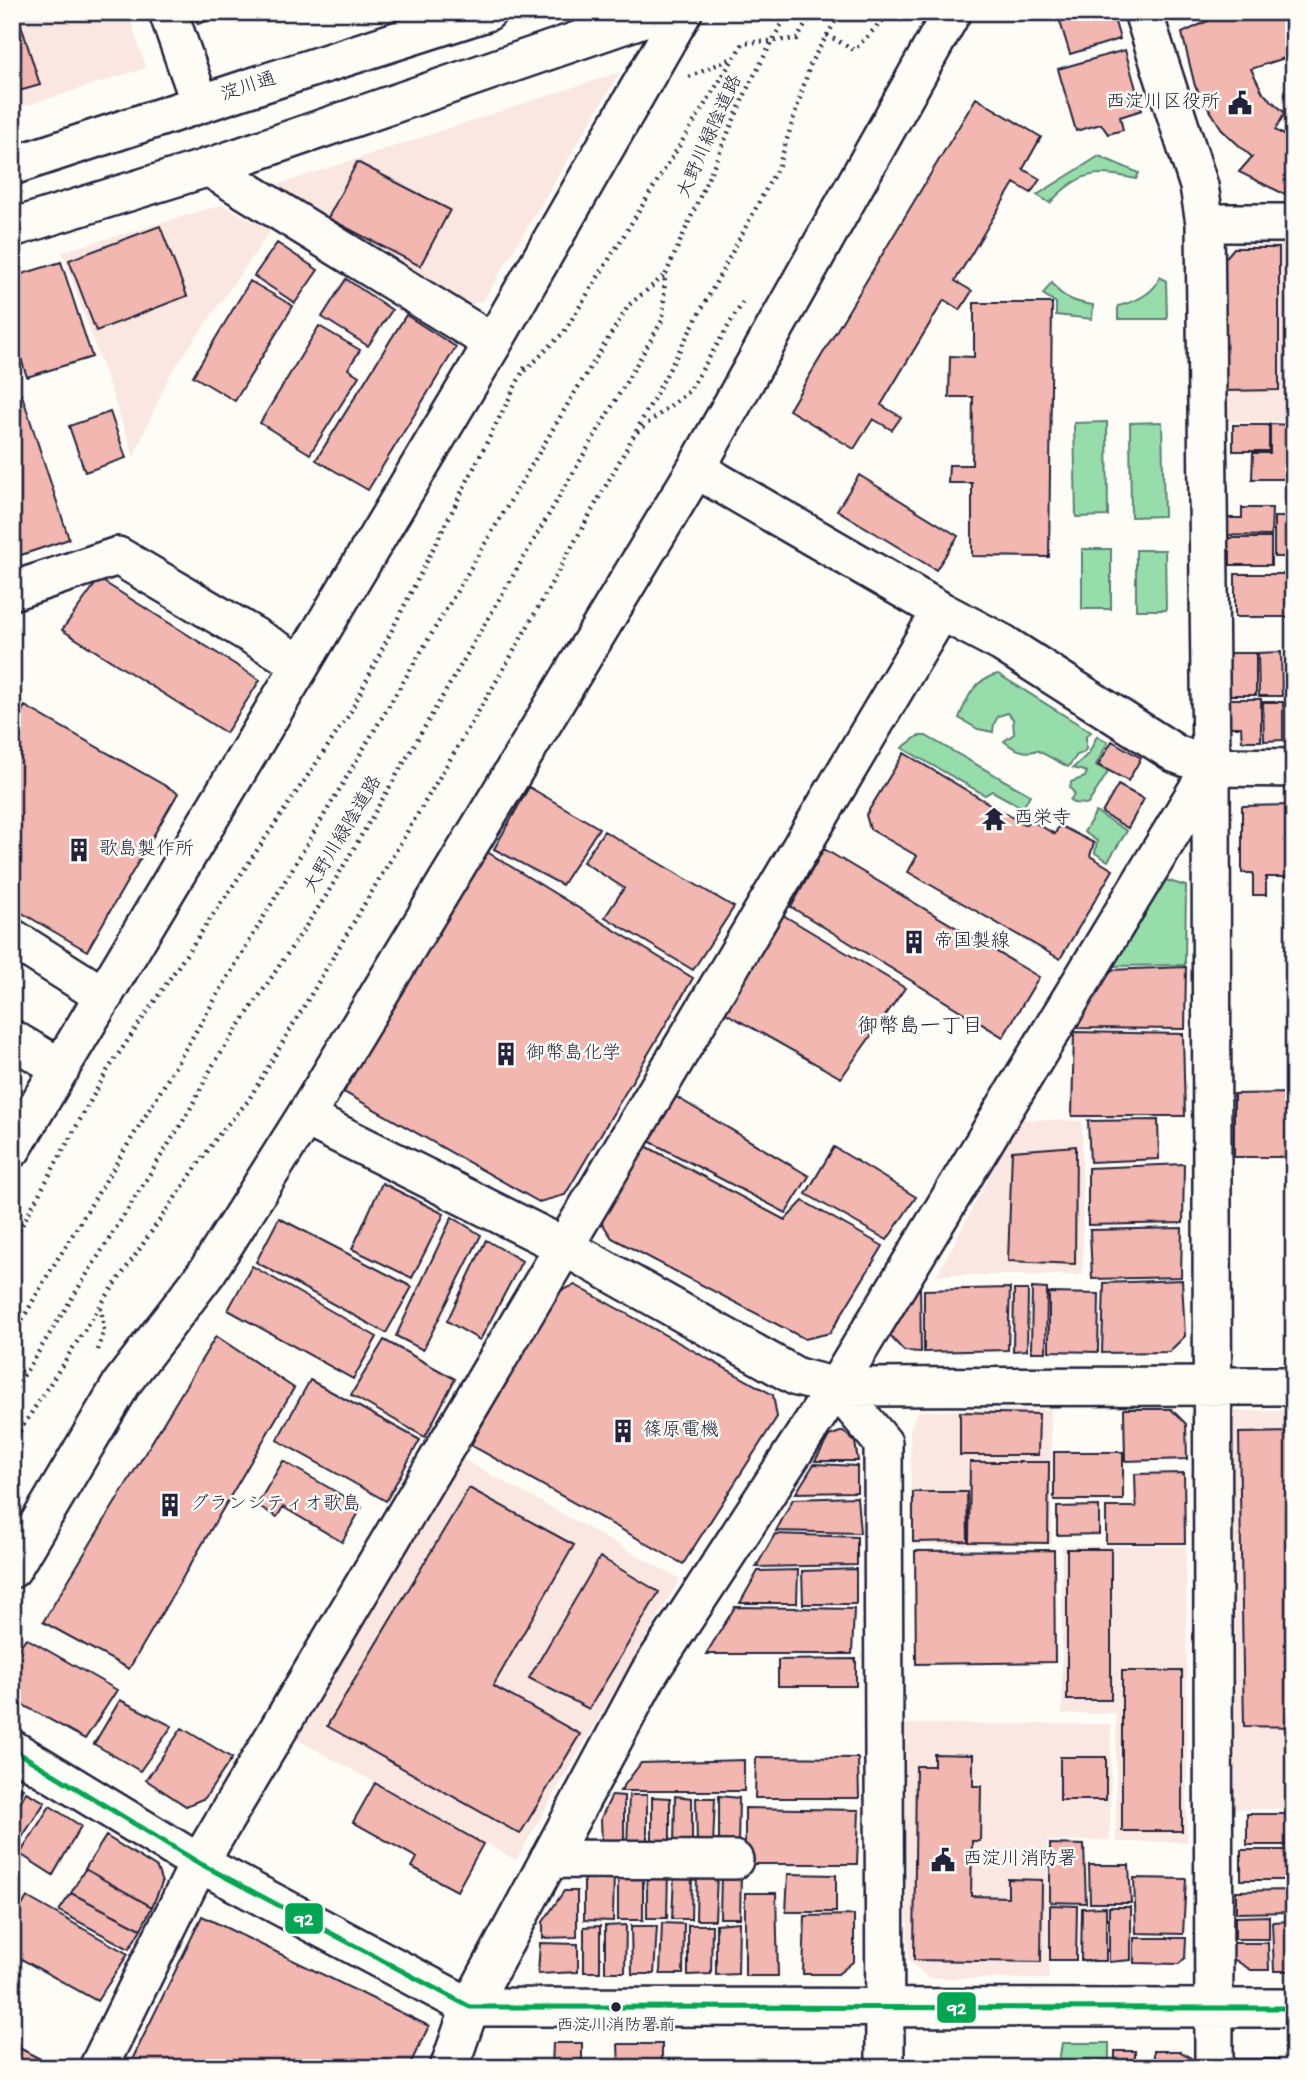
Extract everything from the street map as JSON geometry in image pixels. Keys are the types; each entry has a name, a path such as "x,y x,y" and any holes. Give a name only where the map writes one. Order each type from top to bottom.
{"street":[{"path":"168,12 200,103"},
{"name":"淀川通","path":"12,166 487,12"},
{"path":"12,228 208,167 661,12"},
{"path":"12,1149 493,343 683,12"},
{"path":"12,1569 122,1383 206,1272 305,1117 696,468 952,12"},
{"path":"1143,12 1199,186 1205,223 1211,767 1214,2068"},
{"path":"208,167 493,343"},
{"path":"1205,223 1294,223"},
{"path":"696,468 940,611 1002,643 1176,754 1211,767 1294,768"},
{"path":"12,591 118,556 301,664"},
{"path":"98,2068 199,1863 940,611"},
{"path":"449,2068 470,2007 649,1673 836,1387 1211,767"},
{"path":"12,938 104,996"},
{"path":"12,1039 61,1068"},
{"path":"305,1117 565,1247 797,1377 836,1387 1294,1386"},
{"path":"836,1387 883,1443 885,2068"},
{"path":"12,1749 199,1863 470,2007 1294,2008"},
{"path":"549,1859 734,1860"}],"path":[{"name":"大野川緑陰道路","path":"12,1394 188,1113 213,1065 326,896 663,319 665,276 750,83 788,12"},
{"path":"12,1243 107,1071 349,715 525,372 564,332 743,43 797,39 813,12"},
{"path":"12,1443 100,1306 220,1133 248,1101 510,658 779,165 811,62 841,12"},
{"path":"827,35 854,50 891,12"},
{"path":"684,79 733,58"},
{"name":"大野川緑陰道路","path":"12,1338 579,386 629,305 665,276"}],"shaded area":[{"path":"12,12 128,12 146,68 12,110"},
{"path":"620,72 484,300 463,307 268,188"},
{"path":"222,205 271,230 169,376 134,456 62,252"},
{"path":"1294,244 1294,421 1218,422 1222,258 1234,245"},
{"path":"1020,1119 1082,1121 1083,1275 937,1275"},
{"path":"1051,1409 1052,1544 912,1545 910,1429 918,1411"},
{"path":"1294,1410 1294,1809 1232,1809 1232,1411"},
{"path":"459,1457 680,1579 516,1860 291,1736"},
{"path":"1062,1546 1186,1546 1187,1842 1116,1842 1116,1713 1062,1714"},
{"path":"904,1724 1111,1724 1110,1840 1047,1841 1049,1979 929,1978 908,1960"}],"green space":[{"path":"1099,156 1139,173 1136,179 1099,174 1070,184 1050,203 1037,195"},
{"path":"1160,277 1166,281 1167,319 1118,319 1118,306 1148,293"},
{"path":"1052,282 1059,292 1069,298 1093,305 1092,319 1056,315 1056,303 1043,294"},
{"path":"1107,422 1108,516 1076,517 1074,423"},
{"path":"1162,422 1164,516 1131,517 1130,423"},
{"path":"1082,549 1111,549 1111,609 1082,609"},
{"path":"1136,550 1165,550 1166,610 1136,610"},
{"path":"998,674 1091,732 1086,736 1086,749 1077,755 1068,767 1037,750 1020,750 1004,741 1014,734 1013,719 1008,713 998,716 993,732 978,729 959,718 977,685"},
{"path":"918,736 926,736 1030,795 1023,808 992,791 985,795 902,748"},
{"path":"1097,736 1108,742 1096,765 1108,772 1088,804 1073,803 1070,800 1075,794 1070,788 1071,782 1085,777 1087,772 1073,768 1089,753"},
{"path":"1096,812 1127,831 1108,861 1095,853 1097,841 1084,832"},
{"path":"1162,879 1186,886 1185,965 1111,966"},
{"path":"1062,2043 1109,2043 1109,2068 1058,2068"}],"building":[{"path":"12,12 17,12 40,85 12,93"},
{"path":"194,12 234,12 198,24"},
{"path":"1057,12 1112,12 1120,39 1070,54"},
{"name":"西淀川区役所","path":"1210,12 1294,12 1294,55 1251,69 1263,93 1285,113 1275,130 1294,140 1294,195 1282,193 1239,172 1252,157 1223,131 1195,86 1182,33 1212,19"},
{"path":"1125,50 1142,110 1120,117 1123,130 1108,134 1101,124 1076,131 1058,69"},
{"path":"976,98 1041,137 1023,169 1040,179 1031,193 1014,183 955,281 972,291 960,310 944,300 881,405 901,417 892,430 873,419 854,449 789,410"},
{"path":"357,162 450,210 420,266 328,218"},
{"path":"160,226 187,296 96,331 69,260"},
{"path":"277,243 318,270 295,303 254,276"},
{"path":"1234,248 1279,248 1279,390 1224,391 1223,261"},
{"path":"61,262 92,357 27,377 12,331 12,277"},
{"path":"346,279 392,310 368,346 322,317"},
{"path":"250,281 293,306 235,401 193,376"},
{"path":"974,303 1052,303 1049,557 972,556 972,483 948,483 949,465 972,465 973,397 949,397 950,356 974,357"},
{"path":"406,315 456,347 368,490 316,460"},
{"path":"319,326 360,350 348,369 359,376 310,454 260,423"},
{"path":"22,395 69,539 12,558 12,398"},
{"path":"110,412 126,458 85,472 69,426"},
{"path":"1270,424 1294,425 1294,479 1252,479 1253,453 1270,453"},
{"path":"1233,425 1269,425 1269,451 1233,451"},
{"path":"859,475 958,536 936,570 837,510"},
{"path":"1242,508 1272,508 1271,536 1221,535 1221,518 1242,518"},
{"path":"1274,517 1294,517 1294,563 1286,563 1286,557 1274,557"},
{"path":"1226,538 1271,538 1271,565 1230,565"},
{"path":"1235,574 1294,574 1294,617 1235,617"},
{"path":"99,579 260,680 226,733 62,630"},
{"path":"1290,648 1294,648 1294,697 1290,697"},
{"path":"1281,652 1282,696 1259,696 1258,653"},
{"path":"1229,653 1256,653 1256,695 1229,695"},
{"path":"1230,699 1261,699 1261,741 1242,741 1241,727 1230,727"},
{"path":"1263,702 1283,702 1283,740 1264,741"},
{"path":"1290,703 1294,703 1294,741 1290,741"},
{"name":"歌島製作所","path":"25,706 178,793 87,951 12,907 12,727"},
{"path":"1112,741 1141,758 1128,781 1098,765"},
{"path":"904,753 1025,825 1030,820 1055,834 1059,825 1094,843 1090,856 1113,870 1060,959 908,872 917,856 870,829 866,815"},
{"path":"1118,785 1144,799 1128,828 1102,813"},
{"path":"529,787 599,828 562,885 494,849"},
{"path":"1294,805 1294,877 1266,877 1266,895 1253,895 1253,873 1242,873 1242,806"},
{"path":"604,831 734,907 693,970 605,917 624,888 583,862"},
{"name":"帝国製線","path":"824,849 1039,977 1003,1037 791,907"},
{"name":"御幣島化学","path":"484,850 693,978 565,1195 539,1202 344,1092 385,1016"},
{"path":"783,915 905,988 841,1078 722,1011"},
{"path":"1186,967 1185,1029 1077,1028 1108,970"},
{"path":"1074,1032 1183,1034 1185,1116 1072,1116"},
{"path":"1294,1093 1294,1157 1234,1157 1234,1094"},
{"path":"673,1095 809,1176 786,1213 647,1140"},
{"path":"1158,1120 1159,1159 1090,1162 1088,1121"},
{"path":"640,1143 785,1220 803,1201 883,1246 830,1333 805,1339 612,1238 600,1220"},
{"path":"1076,1146 1075,1264 1008,1261 1012,1151"},
{"path":"834,1147 916,1197 887,1240 806,1194"},
{"path":"1184,1164 1183,1223 1088,1225 1088,1168"},
{"path":"382,1183 444,1214 412,1278 352,1249"},
{"path":"452,1217 481,1235 423,1350 396,1336"},
{"path":"279,1218 412,1287 386,1333 256,1262"},
{"path":"1182,1228 1181,1277 1092,1279 1090,1230"},
{"path":"486,1240 522,1261 480,1340 447,1321"},
{"path":"252,1266 377,1337 353,1379 228,1310"},
{"path":"1182,1280 1185,1336 1169,1352 1102,1353 1104,1283"},
{"name":"篠原電機","path":"575,1285 773,1395 777,1417 683,1564 471,1445 554,1293"},
{"path":"920,1285 921,1352 904,1351 890,1336"},
{"path":"1010,1288 1008,1350 924,1352 924,1290"},
{"path":"1032,1288 1047,1289 1046,1352 1031,1352"},
{"path":"1014,1290 1028,1290 1027,1350 1013,1351"},
{"path":"1049,1293 1099,1294 1098,1352 1049,1351"},
{"name":"グランシティオ歌島","path":"216,1336 294,1388 129,1669 43,1622"},
{"path":"384,1340 455,1379 425,1437 351,1395"},
{"path":"310,1380 420,1440 386,1501 277,1440"},
{"path":"1124,1409 1171,1409 1186,1424 1187,1459 1125,1461"},
{"path":"960,1412 1039,1414 1038,1455 960,1455"},
{"path":"843,1431 855,1442 858,1461 815,1461 829,1436"},
{"path":"1294,1432 1294,1727 1244,1726 1239,1433"},
{"path":"1054,1452 1123,1452 1123,1500 1054,1500"},
{"path":"283,1461 362,1507 342,1542 283,1507 277,1517 257,1505"},
{"path":"970,1462 1049,1462 1048,1543 969,1542"},
{"path":"814,1464 857,1466 857,1492 796,1493"},
{"path":"1184,1473 1185,1543 1106,1543 1106,1507 1136,1507 1135,1474"},
{"path":"469,1488 574,1545 493,1686 580,1734 520,1834 327,1726"},
{"path":"913,1492 967,1492 968,1541 913,1542"},
{"path":"857,1497 860,1533 776,1531 793,1499"},
{"path":"1099,1506 1099,1534 1057,1535 1057,1507"},
{"path":"775,1534 857,1537 857,1565 756,1567"},
{"path":"1067,1549 1111,1549 1111,1700 1067,1700"},
{"path":"1054,1550 1055,1662 916,1664 915,1551"},
{"path":"600,1557 659,1592 589,1709 529,1678"},
{"path":"856,1569 856,1604 803,1604 802,1571"},
{"path":"798,1570 797,1603 740,1603 758,1571"},
{"path":"735,1607 854,1609 852,1654 706,1654"},
{"path":"26,1638 117,1690 85,1739 12,1699 12,1658"},
{"path":"856,1659 856,1686 778,1686 778,1660"},
{"path":"1122,1671 1182,1671 1182,1831 1122,1831"},
{"path":"120,1700 172,1726 140,1771 94,1744"},
{"path":"182,1728 232,1758 205,1798 186,1806 146,1780"},
{"name":"西淀川消防署","path":"934,1754 973,1755 973,1786 981,1786 980,1841 972,1841 971,1896 1008,1897 1008,1879 1042,1880 1041,1962 914,1960 916,1766 934,1766"},
{"path":"756,1757 858,1758 859,1798 755,1798"},
{"path":"1060,1757 1106,1757 1106,1800 1060,1800"},
{"path":"744,1760 744,1791 620,1791 641,1763"},
{"path":"12,1782 23,1788 12,1806"},
{"path":"375,1783 483,1844 457,1891 412,1867 417,1858 353,1822"},
{"path":"26,1792 45,1802 13,1851 12,1816"},
{"path":"612,1795 624,1796 624,1845 602,1845 601,1818"},
{"path":"629,1795 647,1795 647,1846 627,1846"},
{"path":"675,1796 692,1798 692,1845 674,1845"},
{"path":"719,1796 739,1798 738,1845 719,1845"},
{"path":"652,1797 670,1798 670,1846 652,1846"},
{"path":"696,1798 715,1798 713,1845 697,1845"},
{"path":"50,1806 81,1826 53,1875 20,1854"},
{"path":"745,1808 859,1810 857,1864 745,1864"},
{"path":"1247,1814 1294,1814 1294,1845 1247,1845"},
{"path":"106,1836 157,1868 162,1883 152,1907 85,1869"},
{"path":"1050,1844 1084,1845 1086,1903 1050,1902"},
{"path":"1241,1850 1294,1850 1294,1880 1241,1880"},
{"path":"1089,1865 1129,1865 1131,1903 1090,1903"},
{"path":"85,1869 152,1907 141,1929 71,1893"},
{"path":"584,1869 614,1869 613,1921 584,1920"},
{"path":"618,1871 643,1872 643,1920 618,1920"},
{"path":"668,1871 667,1918 647,1918 647,1872"},
{"path":"674,1874 692,1874 691,1919 672,1919"},
{"path":"697,1874 717,1874 715,1920 696,1920"},
{"path":"721,1874 741,1874 740,1918 720,1918"},
{"path":"788,1874 836,1875 836,1912 786,1912"},
{"path":"1134,1878 1186,1879 1183,1934 1136,1933"},
{"path":"1294,1890 1294,1912 1236,1913 1236,1891"},
{"path":"564,1891 577,1891 577,1937 543,1938 543,1922"},
{"path":"71,1893 141,1929 129,1949 59,1911"},
{"path":"745,1893 776,1893 778,1976 745,1976"},
{"path":"27,1897 128,1954 97,2001 12,1954 12,1923"},
{"path":"1050,1905 1077,1906 1076,1960 1050,1960"},
{"path":"1106,1907 1106,1961 1081,1961 1082,1908"},
{"path":"1109,1907 1131,1907 1131,1960 1109,1962"},
{"path":"854,1915 854,1961 838,1974 803,1974 805,1916"},
{"path":"202,1916 429,2026 408,2068 128,2068"},
{"path":"1269,1916 1269,1939 1235,1939 1235,1917"},
{"path":"1294,1921 1294,1971 1274,1971 1272,1922"},
{"path":"739,1922 738,1974 716,1975 716,1924"},
{"path":"662,1923 684,1924 683,1974 660,1974"},
{"path":"626,1925 625,1972 605,1972 605,1926"},
{"path":"688,1925 712,1925 711,1974 688,1975"},
{"path":"600,1926 600,1972 584,1972 584,1927"},
{"path":"631,1926 657,1926 654,1974 632,1974"},
{"path":"1134,1938 1186,1938 1185,1958 1179,1964 1134,1963"},
{"path":"540,1943 578,1944 578,1972 538,1974"},
{"path":"1232,1943 1268,1943 1269,1970 1251,1970 1232,1958"},
{"path":"553,2043 582,2043 582,2068 552,2068"},
{"path":"12,2044 57,2068 12,2068"},
{"path":"618,2044 662,2044 662,2068 619,2068"},
{"path":"1115,2051 1135,2051 1135,2065 1150,2065 1150,2068 1115,2068"},
{"path":"1154,2051 1179,2051 1191,2058 1191,2068 1154,2068"},
{"path":"1232,2059 1278,2059 1278,2068 1232,2068"},
{"path":"855,2065 855,2068 731,2068 731,2067"}],"transit line":[{"name":"92","path":"12,1749 199,1863 470,2007 1294,2008"}],"place":[{"name":"西淀川区役所","path":"1240,103"},
{"name":"西栄寺","path":"994,819"},
{"name":"歌島製作所","path":"79,850"},
{"name":"帝国製線","path":"914,942"},
{"name":"御幣島化学","path":"506,1054"},
{"name":"篠原電機","path":"623,1431"},
{"name":"グランシティオ歌島","path":"170,1505"},
{"name":"西淀川消防署","path":"943,1860"},
{"name":"西淀川消防署前","path":"616,2007"}],"district":[{"name":"御幣島一丁目","path":"920,1028"}]}
